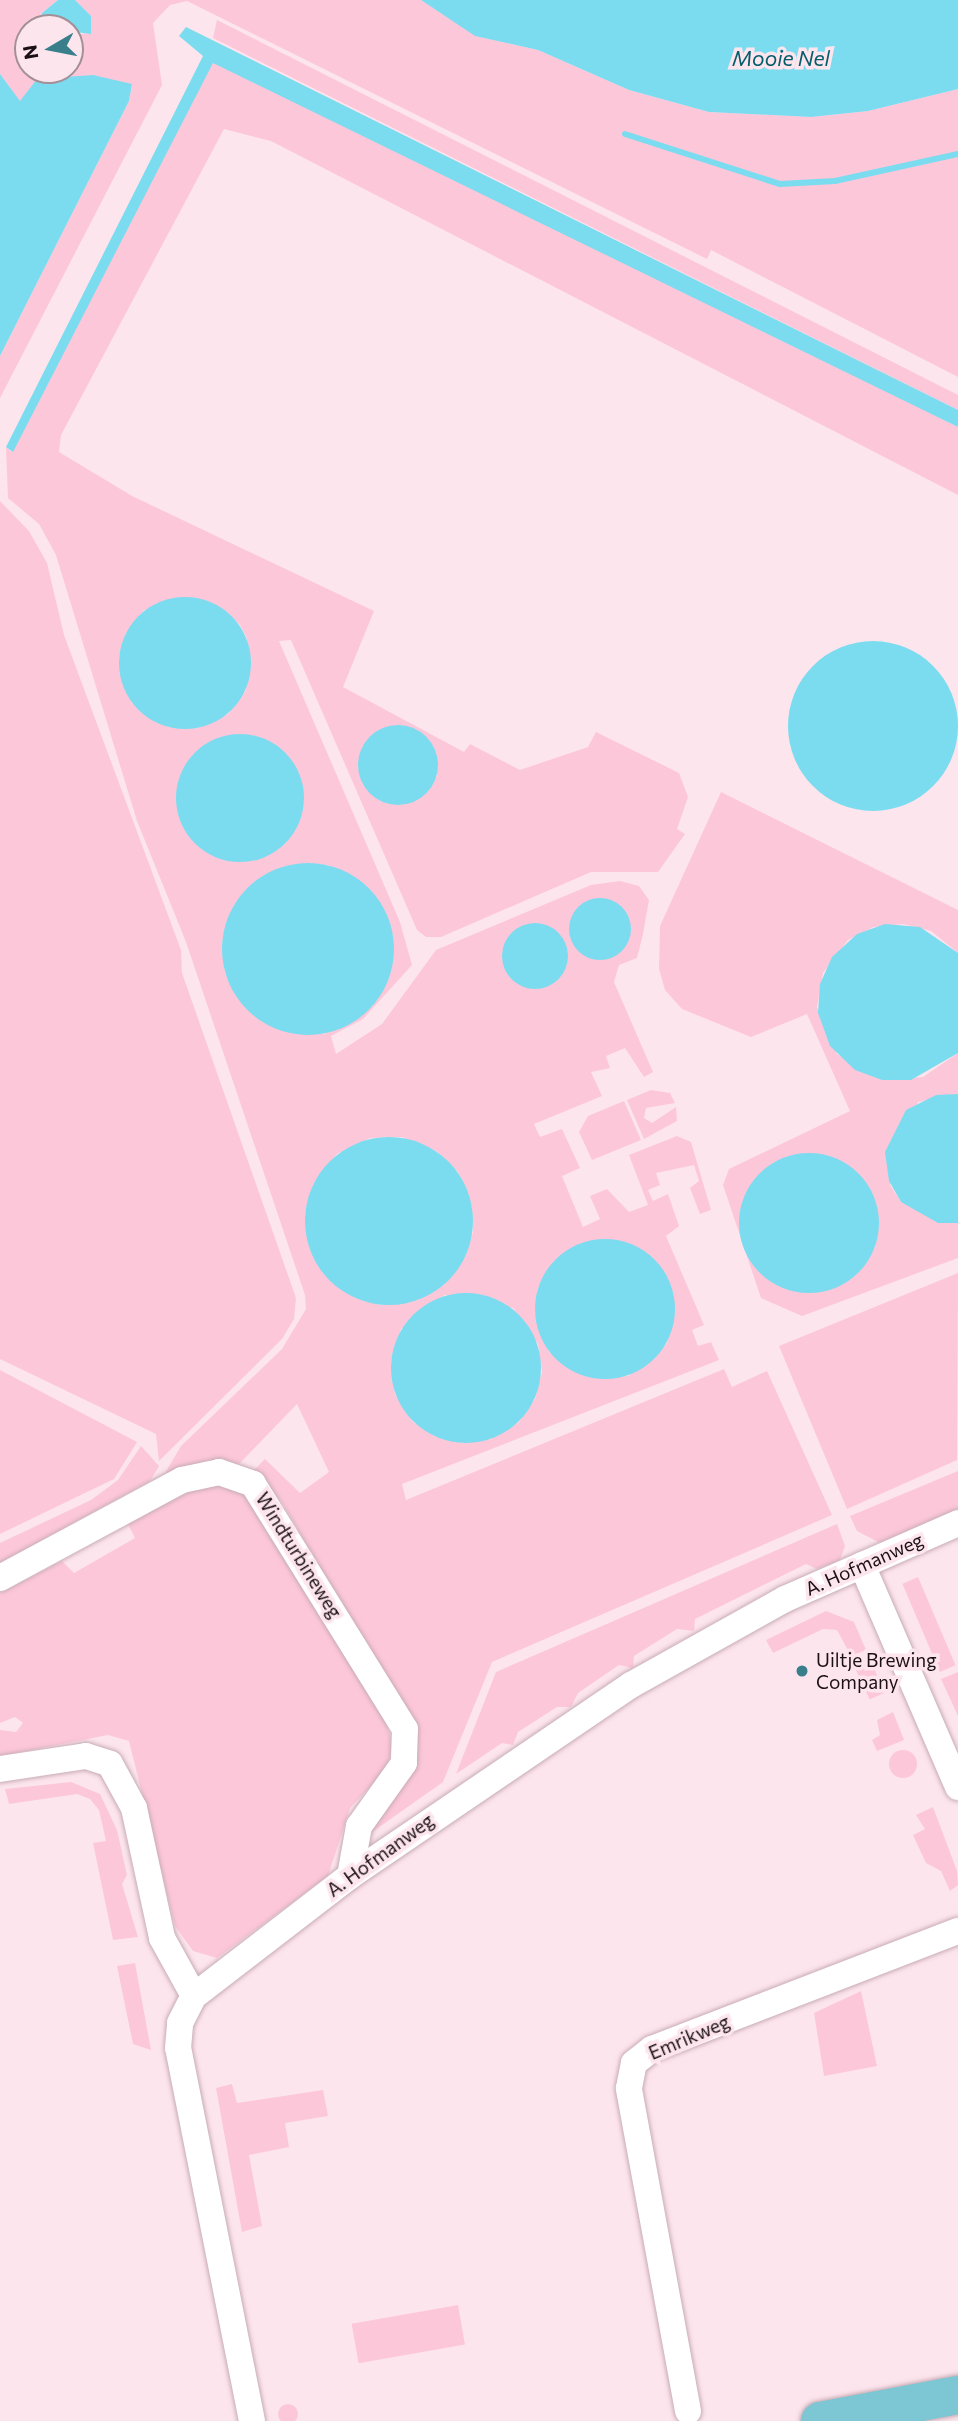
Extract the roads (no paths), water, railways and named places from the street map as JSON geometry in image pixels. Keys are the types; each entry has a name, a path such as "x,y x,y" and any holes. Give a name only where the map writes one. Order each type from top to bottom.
{"main road":[{"path":"820,2421 958,2395"}],"street":[{"name":"Windturbineweg","path":"0,1578 182,1479 219,1472 253,1484 405,1729 404,1763 359,1826 350,1876"},
{"name":"A. Hofmanweg","path":"252,2421 178,2048 180,2023 194,1996 350,1876 673,1659 862,1565 958,1524"},
{"path":"862,1565 958,1787"},
{"path":"0,1769 86,1756 110,1764 135,1808 165,1947 194,1996"},
{"name":"Emrikweg","path":"688,2412 629,2088 634,2063 652,2049 958,1931"}],"water":[{"path":"58,0 75,0 91,16 91,34 84,33 84,14 42,13"},
{"name":"Mooie Nel","path":"421,0 958,0 958,89 868,111 811,117 709,112 629,90 538,50 475,36"},
{"path":"186,27 958,410 958,427 213,63 13,452 6,447 203,56 179,36"},
{"path":"0,74 20,101 33,84 84,84 84,76 93,75 132,84 129,101 0,356"},
{"path":"185,597 210,602 232,616 246,638 251,663 246,688 232,710 210,724 185,729 160,724 138,710 124,688 119,663 124,638 138,616 160,602"},
{"path":"873,641 906,647 933,666 952,693 958,726 952,759 933,786 906,805 873,811 840,805 813,786 794,759 788,726 794,693 813,666 840,647"},
{"path":"398,725 413,728 426,737 435,750 438,765 435,780 426,793 413,802 398,805 383,802 370,793 361,780 358,765 361,750 370,737 383,728"},
{"path":"240,734 264,739 285,753 299,774 304,798 299,822 285,843 264,857 240,862 216,857 195,843 181,822 176,798 181,774 195,753 216,739"},
{"path":"308,863 341,870 369,888 387,916 394,949 387,982 369,1010 341,1028 308,1035 275,1028 247,1010 229,982 222,949 229,916 247,888 275,870"},
{"path":"594,898 606,898 622,907 629,917 629,941 622,951 606,960 594,960 583,955 574,946 569,935 569,923 574,912 583,903"},
{"path":"535,923 548,926 558,933 565,943 568,956 565,969 558,979 548,986 535,989 522,986 512,979 505,969 502,956 505,943 512,933 522,926"},
{"path":"885,924 920,927 958,953 958,1053 911,1080 882,1080 855,1070 830,1046 818,1013 820,984 832,957 857,934"},
{"path":"958,1094 958,1223 938,1223 901,1202 889,1181 885,1152 906,1110 936,1095"},
{"path":"389,1137 421,1143 449,1161 467,1189 473,1221 467,1253 449,1281 421,1299 389,1305 357,1299 329,1281 311,1253 305,1221 311,1189 329,1161 357,1143"},
{"path":"809,1153 836,1159 858,1174 873,1196 879,1223 873,1250 858,1272 836,1287 809,1293 782,1287 760,1272 745,1250 739,1223 745,1196 760,1174 782,1159"},
{"path":"605,1239 632,1244 654,1260 670,1282 675,1309 670,1336 654,1358 632,1374 605,1379 578,1374 556,1358 540,1336 535,1309 540,1282 556,1260 578,1244"},
{"path":"466,1293 495,1298 519,1315 536,1339 541,1368 536,1397 519,1421 495,1438 466,1443 437,1438 413,1421 396,1397 391,1368 396,1339 413,1315 437,1298"}],"waterway":[{"path":"625,134 780,184 835,181 958,154"}],"place":[{"name":"Uiltje Brewing Company","path":"802,1671"}]}
